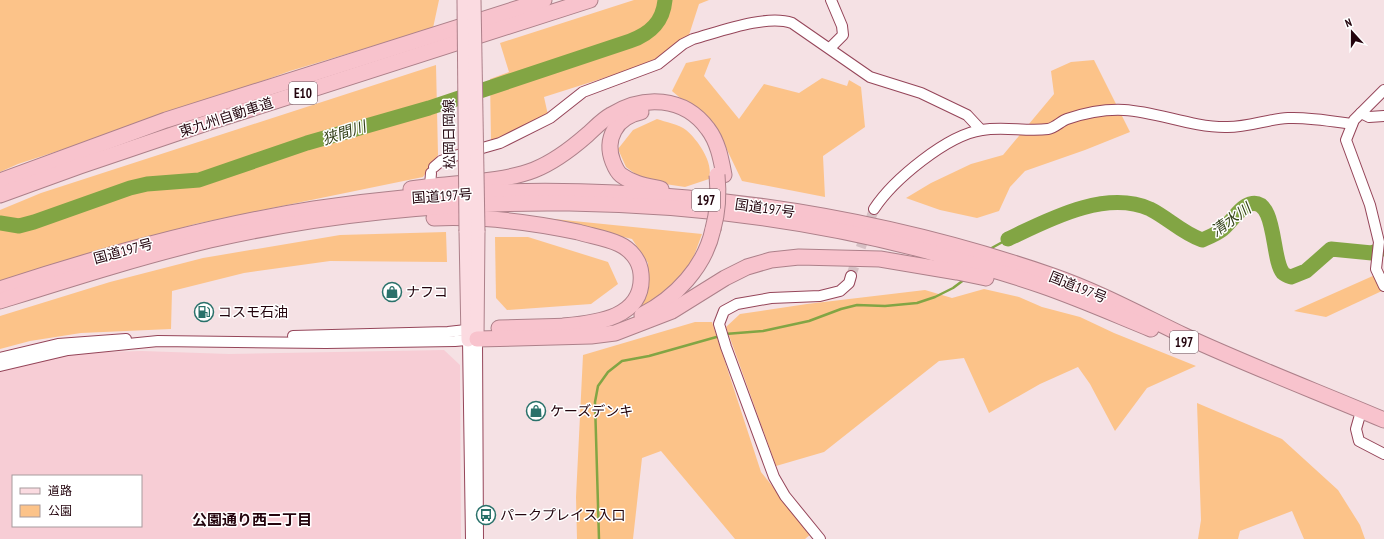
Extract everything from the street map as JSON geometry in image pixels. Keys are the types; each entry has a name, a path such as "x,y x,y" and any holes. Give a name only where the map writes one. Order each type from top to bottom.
{"highway":[{"path":"437,34 521,0"},
{"name":"東九州自動車道","path":"0,195 8,183 166,120 544,0"},
{"name":"東九州自動車道","path":"8,183 210,122 590,0"},
{"path":"314,209 372,195 432,175 499,178 534,170 570,149 610,116 630,105 647,101 676,104 696,117 708,128 716,141 721,175"},
{"path":"472,334 564,326 612,324 634,319 654,308 674,293 690,275 706,251 725,213 726,193 721,175 701,131 676,114 654,110 634,114 619,124 610,140 609,149 616,170 620,175 641,185 662,189 773,202 837,218"},
{"name":"国道197号","path":"0,289 93,259 170,238 314,209 431,196 502,193 582,192 702,200 837,218 934,240 1054,276 1096,293 1215,349 1384,419"},
{"name":"国道197号","path":"0,301 78,276 201,243 311,222 423,208 517,204 672,208 812,227 925,251 1040,285 1384,425"},
{"path":"201,243 244,240 365,222 450,217 495,219 546,226 608,239 628,249 638,263 642,279 638,295 633,302 621,313 605,320 564,326"},
{"path":"660,316 687,291 697,278 713,250 716,229"},
{"path":"472,334 591,336 609,334 632,328 672,311 724,278 747,267 771,260 799,256 880,259 957,272 1017,286 1111,313"}],"main road":[{"name":"松岡日岡線","path":"464,0 472,231"},
{"name":"松岡日岡線","path":"472,334 474,0"}],"street":[{"path":"830,48 844,35 842,26 831,0"},
{"path":"432,175 441,161 500,143 550,118 576,96 591,88 658,64 683,44 693,39 750,24 783,20 830,48 870,77 921,93 967,115 981,130"},
{"path":"1384,90 1354,120 1346,140 1370,205 1379,242 1376,269 1384,286"},
{"path":"874,209 883,195 896,182 939,149 958,137 981,130 1050,128 1066,120 1097,112 1123,110 1152,114 1197,124 1224,127 1238,127 1289,118 1352,124"},
{"path":"1361,114 1369,117 1384,116"},
{"path":"820,539 785,496 774,477 719,324 724,311 737,304 771,298 820,296 840,291 849,283 851,276"},
{"path":"0,366 68,350 158,341 326,343 472,334"},
{"path":"471,539 472,334"},
{"path":"472,334 478,539"},
{"path":"0,358 37,348 78,342 141,338 158,341"},
{"path":"1360,415 1356,429 1359,441 1384,454"}],"shaded area":[{"path":"444,350 460,365 461,539 0,539 0,370 66,355 142,351 229,354"}],"green space":[{"path":"0,0 439,0 433,28 290,71 159,118 18,164 0,172"},
{"path":"634,0 709,0 699,4 689,35 648,64 544,97 548,115 491,141 490,79 509,72 500,43"},
{"path":"711,58 704,76 739,119 764,84 799,93 822,78 847,86 849,80 861,87 865,127 823,156 825,197 742,181 717,129 672,91 686,63"},
{"path":"1094,60 1130,132 1085,150 1025,171 1010,187 999,211 977,218 940,210 906,198 931,183 971,164 1003,155 1054,94 1051,71 1071,62"},
{"path":"436,65 438,155 423,177 195,224 0,281 0,210 41,193"},
{"path":"657,119 683,128 691,134 704,152 707,159 710,173 709,179 685,187 645,181 626,167 618,149 633,130"},
{"path":"544,218 702,234 691,264 665,292 633,313 645,286 648,263 632,239"},
{"path":"446,232 447,262 330,261 244,273 172,291 171,329 81,333 30,341 0,349 0,316 110,282 203,258 340,235"},
{"path":"495,237 528,237 608,262 618,284 591,304 507,310 496,298"},
{"path":"1384,271 1384,290 1326,317 1294,311"},
{"path":"984,289 1019,297 1042,307 1080,317 1114,333 1196,366 1147,388 1115,431 1090,384 1078,367 1040,384 989,413 964,358 939,361 824,452 776,466 726,327 740,314 807,304 925,290 952,298"},
{"path":"695,322 712,322 761,472 811,534 805,539 735,539 661,451 642,458 633,539 577,539 576,497 583,355"},
{"path":"1197,403 1282,439 1338,490 1360,525 1365,539 1304,539 1292,511 1240,531 1238,539 1198,539 1201,520"}],"waterway":[{"name":"狭間川","path":"0,223 19,226 130,188 147,184 199,180 307,143 429,108 630,41 644,35 654,26 662,15 665,0"},
{"name":"清水川","path":"1008,239 1041,223 1077,209 1114,203 1133,204 1150,209 1202,240 1221,231 1239,211 1246,206 1250,204 1259,204 1265,210 1269,219 1279,266 1283,273 1291,277 1306,271 1331,249 1372,253 1384,248"},
{"path":"988,250 1008,239"},
{"path":"725,334 763,331 809,321 841,309 857,305 885,306 917,303 935,297 953,288 965,279"},
{"path":"599,539 595,402 598,386 608,372 622,361 649,356 720,336"}],"tunnel":[{"path":"851,276 874,209"}],"place":[{"name":"ナフコ","path":"392,292"},
{"name":"コスモ石油","path":"204,312"},
{"name":"ケーズデンキ","path":"536,411"},
{"name":"パークプレイス入口","path":"486,515"}],"district":[{"name":"公園通り西二丁目","path":"252,520"}]}
